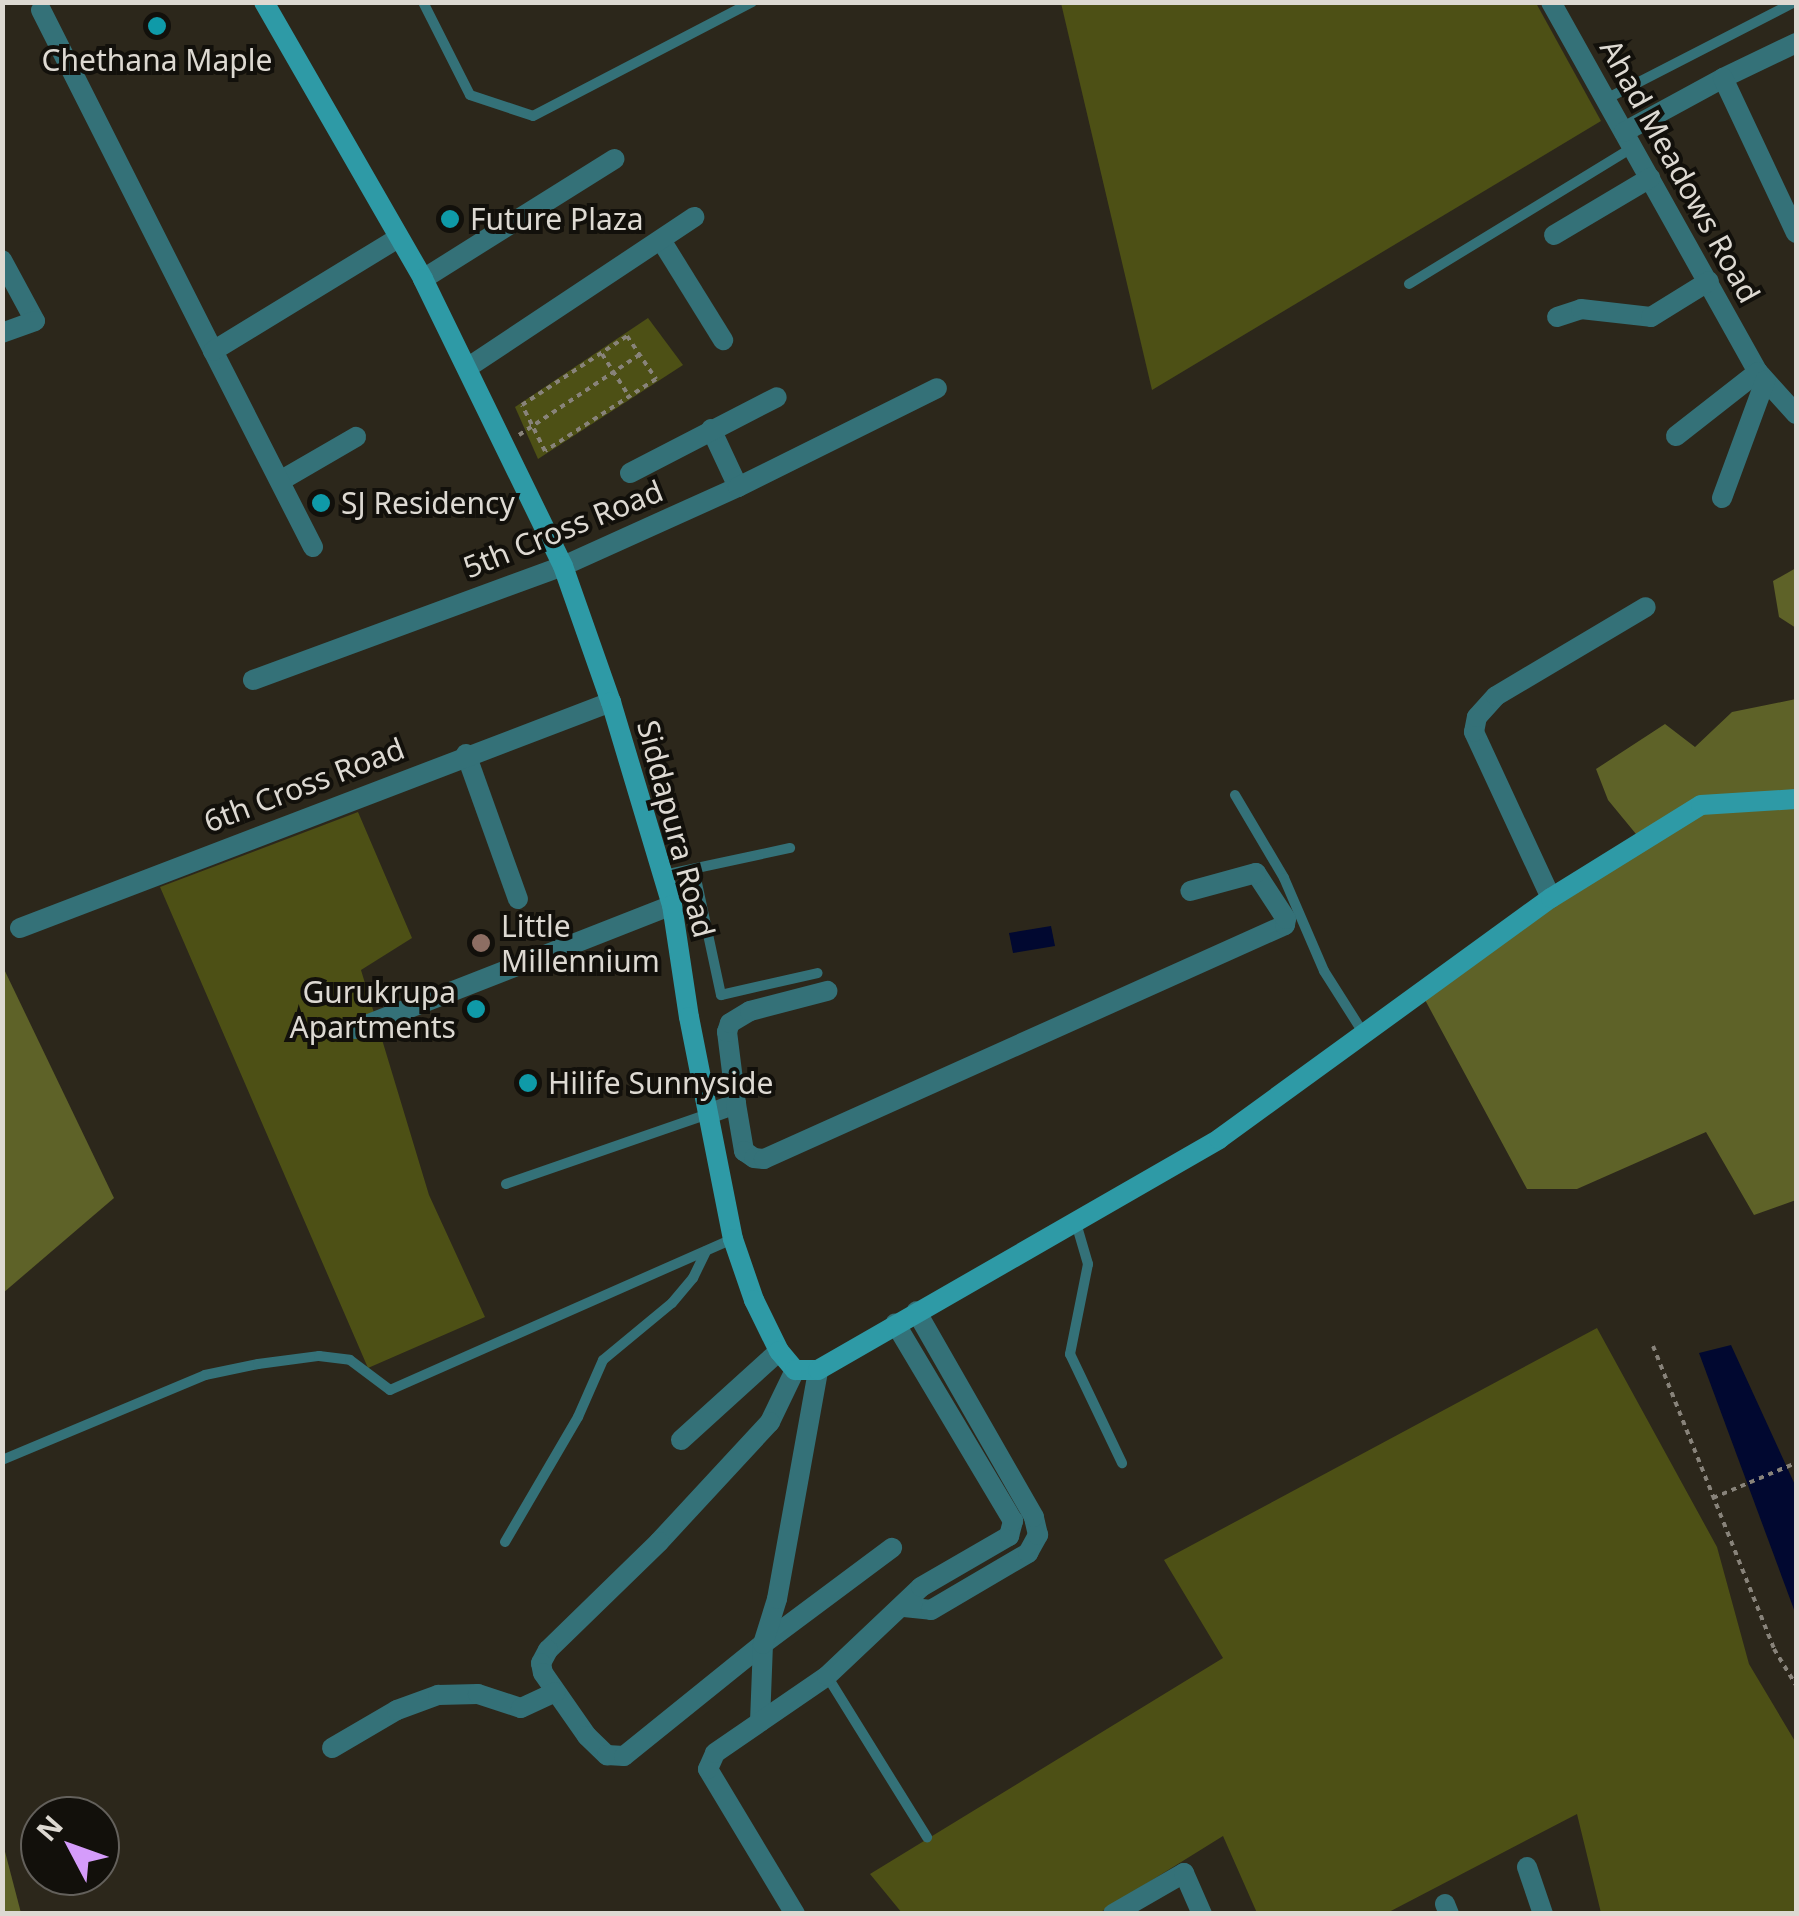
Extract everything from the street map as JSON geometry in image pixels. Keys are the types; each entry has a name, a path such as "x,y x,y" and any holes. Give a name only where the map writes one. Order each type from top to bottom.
{"street":[{"name":"Siddapura Road","path":"264,2 423,279 563,566 611,702 672,906 733,1238 754,1300 779,1351 795,1370"},
{"name":"Ahad Meadows Road","path":"1551,2 1761,376 1796,414"},
{"path":"41,10 313,546"},
{"path":"1628,140 1723,78 1796,43"},
{"path":"1723,78 1796,234"},
{"path":"423,279 614,159"},
{"path":"1554,235 1650,178"},
{"path":"467,368 694,217"},
{"path":"213,351 398,238"},
{"path":"662,240 723,340"},
{"path":"2,260 35,321 2,332"},
{"path":"1557,318 1581,309 1651,317 1709,281"},
{"path":"1676,436 1761,376"},
{"path":"1722,498 1761,376"},
{"name":"5th Cross Road","path":"252,680 563,566 738,487 937,388"},
{"path":"630,473 777,398"},
{"path":"710,430 738,487"},
{"path":"280,481 356,437"},
{"path":"1551,898 1474,732 1477,717 1496,696 1646,607"},
{"name":"6th Cross Road","path":"20,928 466,754 611,702"},
{"path":"466,754 518,899"},
{"path":"892,1548 763,1644 624,1756 607,1755 543,1674 541,1664 548,1650 658,1542 770,1422 795,1370 818,1370 1218,1140 1551,898 1700,805 1796,800"},
{"path":"822,982 730,1023 727,1032 744,1151 754,1158 764,1158 1285,925 1286,919 1256,873 1190,891"},
{"path":"356,1029 672,906"},
{"path":"708,1114 736,1104"},
{"path":"904,1607 931,1610 1028,1553 1038,1535 1034,1517 916,1311"},
{"path":"794,1914 708,1769 715,1753 828,1676 922,1588 1009,1536 1013,1521 895,1324"},
{"path":"681,1440 779,1351"},
{"path":"760,1722 763,1644 777,1599 818,1370"},
{"path":"332,1748 397,1710 438,1695 478,1694 521,1708 556,1692"},
{"path":"1526,1866 1543,1914"},
{"path":"1113,1914 1184,1872 1202,1914"}],"lane":[{"path":"423,2 470,95 534,116 752,2"},
{"path":"1605,100 1796,2"},
{"path":"1410,284 1628,140"},
{"path":"1235,795 1284,878 1324,971 1364,1034"},
{"path":"663,876 790,848"},
{"path":"694,869 721,994 822,982"},
{"path":"506,1184 708,1114"},
{"path":"1076,1224 1086,1243 1088,1264 1070,1354 1122,1463"},
{"path":"2,1460 206,1375 258,1364 319,1356 350,1360 390,1390 733,1238"},
{"path":"505,1542 578,1418 603,1360 672,1303 693,1278 706,1250"},
{"path":"828,1676 926,1837"}],"path":[{"path":"627,336 656,379 544,451 522,406 601,353 627,336"},
{"path":"601,353 629,396"},
{"path":"532,427 639,355"},
{"path":"1653,1346 1774,1649 1796,1685"},
{"path":"1713,1498 1796,1463"}],"shaded area":[{"path":"1061,3 1536,3 1601,121 1152,390"},
{"path":"648,318 683,365 538,459 515,407"},
{"path":"358,812 412,938 361,970 429,1195 485,1317 368,1368 160,887"},
{"path":"1597,1328 1717,1547 1749,1664 1796,1743 1796,1913 1601,1913 1577,1814 1387,1913 1257,1913 1223,1836 1099,1913 902,1913 870,1874 1223,1658 1164,1560"}],"green space":[{"path":"1796,568 1796,628 1779,617 1773,581"},
{"path":"1796,699 1796,1200 1754,1215 1706,1132 1577,1189 1527,1189 1424,998 1636,834 1608,800 1596,769 1665,724 1695,747 1732,712"},
{"path":"2,965 114,1198 3,1293 2,1293"},
{"path":"3,1844 21,1913 3,1913"}],"water":[{"path":"1051,926 1055,946 1013,953 1009,933"},
{"path":"1731,1345 1796,1487 1796,1615 1699,1353"}],"place":[{"name":"Chethana Maple","path":"157,26"},
{"name":"Future Plaza","path":"450,219"},
{"name":"SJ Residency","path":"321,503"},
{"name":"Little Millennium","path":"481,943"},
{"name":"Gurukrupa Apartments","path":"476,1009"},
{"name":"Hilife Sunnyside","path":"528,1083"}]}
